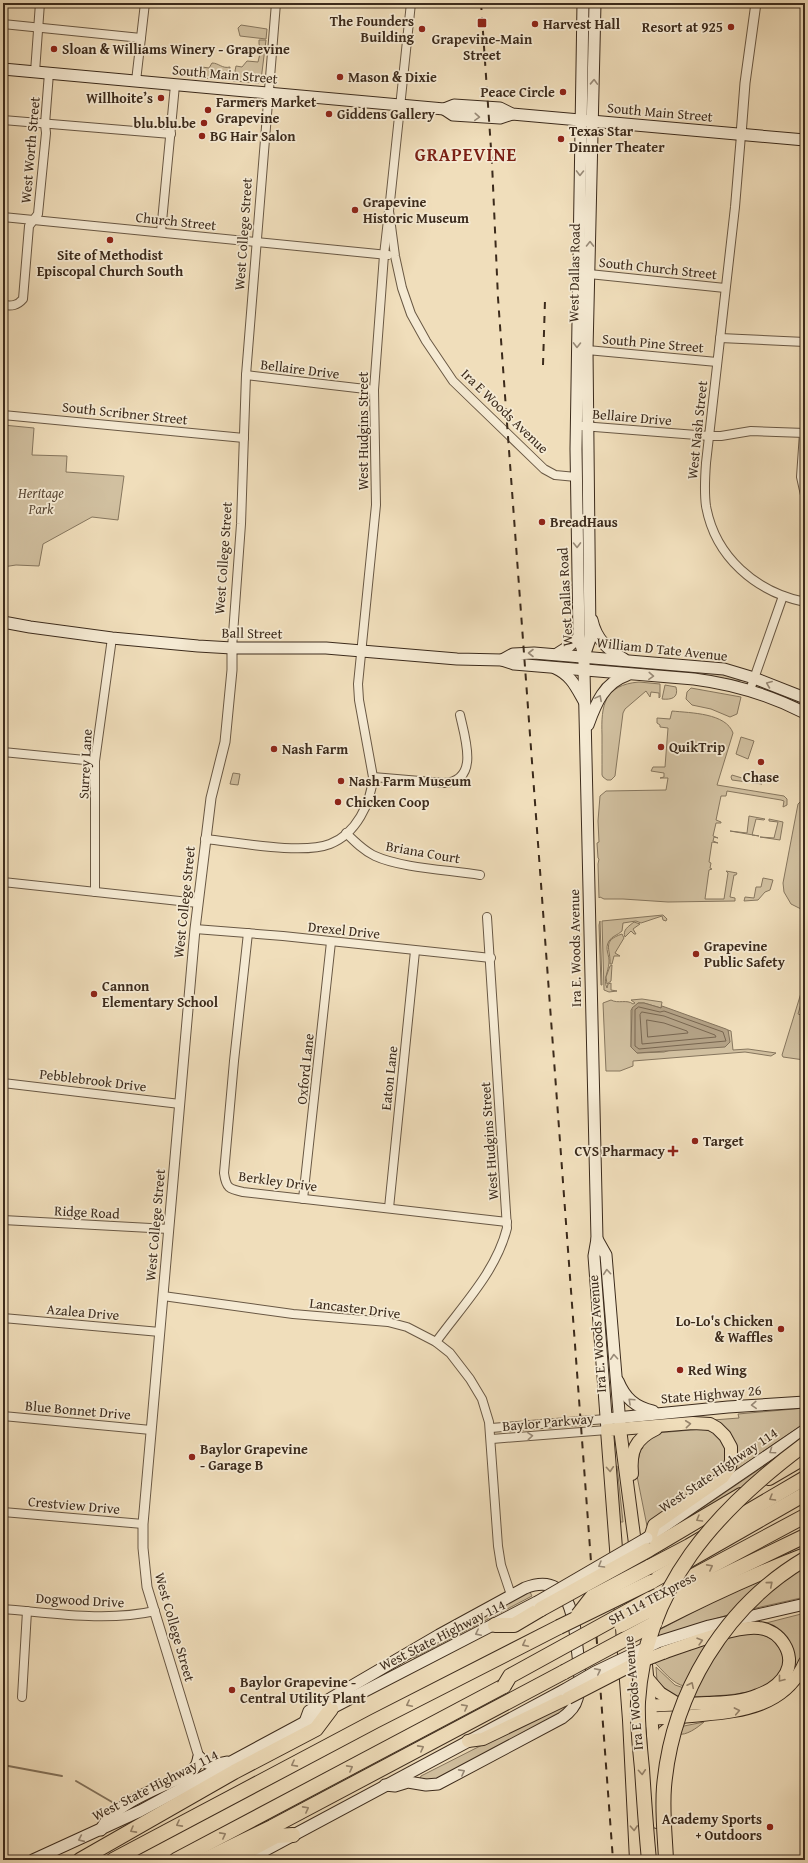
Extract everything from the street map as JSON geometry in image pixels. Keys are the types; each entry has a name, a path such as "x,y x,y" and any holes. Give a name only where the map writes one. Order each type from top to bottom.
{"highway":[{"path":"649,1860 638,1704 642,1667 657,1616 678,1573 717,1522 758,1480 805,1444"},
{"path":"495,1625 514,1625 539,1606 648,1541 805,1457"},
{"path":"577,1617 592,1597 689,1546 805,1478"},
{"path":"113,1860 559,1626 651,1582 805,1494"},
{"name":"SH 114 TEXpress","path":"651,1604 805,1516"},
{"path":"176,1860 504,1686 651,1604 805,1536"},
{"path":"204,1860 286,1820 655,1623 764,1570 805,1555"},
{"path":"666,1860 663,1808 664,1787 673,1733 684,1701 702,1665 733,1620 772,1582 805,1559"},
{"path":"80,1860 234,1772 316,1729 331,1709"},
{"path":"231,1860 276,1836 293,1835"}],"main road":[{"name":"West Dallas Road","path":"583,3 577,291 581,426 588,523 590,601 590,639 584,656"},
{"name":"West Dallas Road","path":"584,656 578,637 576,477 588,327 596,3"},
{"name":"South Main Street","path":"3,69 444,109 454,105 500,108 512,114 805,140"},
{"path":"577,291 581,292 583,298 588,327"},
{"path":"576,477 580,483 588,523"},
{"path":"590,601 593,622 599,638 609,649 627,660"},
{"name":"Ball Street","path":"3,622 112,638 232,648 326,648 484,661 502,660 514,664 549,666 584,671"},
{"path":"557,654 568,647 578,637"},
{"name":"Ball Street","path":"502,660 513,654 534,653 584,656"},
{"name":"William D Tate Avenue","path":"584,656 719,668 754,678 805,698"},
{"name":"Ira E. Woods Avenue","path":"584,656 590,997 597,1239 594,1256 606,1425"},
{"path":"549,666 563,672 568,676 585,703"},
{"name":"William D Tate Avenue","path":"584,671 694,679 728,684 750,690 805,712"},
{"path":"586,734 592,713 604,690 618,678 628,675"},
{"name":"Ira E. Woods Avenue","path":"597,1239 606,1255 619,1423"},
{"path":"616,1374 624,1393 631,1401 643,1409 659,1413"},
{"name":"State Highway 26","path":"619,1423 659,1413 805,1402"},
{"path":"606,1425 619,1423 660,1427 701,1423 717,1428 729,1441 732,1460 730,1467 723,1477 654,1525 648,1541"},
{"name":"Ira E Woods Avenue","path":"619,1423 633,1530 648,1678 660,1860"},
{"name":"Ira E Woods Avenue","path":"606,1425 628,1714 636,1860"},
{"path":"633,1530 637,1521 632,1471 633,1452 639,1440 643,1436 660,1427"},
{"name":"West State Highway 114","path":"648,1541 805,1430"},
{"path":"305,1722 309,1711 511,1595 532,1585 547,1585 556,1588 563,1594 572,1608 578,1657 579,1688 574,1707 562,1718 438,1784 426,1785 408,1782 395,1786 385,1785"},
{"path":"247,1860 468,1742 483,1739 566,1694 632,1666 661,1648 709,1626 805,1604"},
{"name":"West State Highway 114","path":"33,1860 101,1830 241,1758 305,1722 495,1625"},
{"path":"628,1714 650,1706 739,1700 758,1696 775,1686 786,1672 788,1664 787,1649 783,1642 773,1632 754,1627 661,1648"},
{"path":"628,1714 651,1719 736,1712 756,1707 772,1700 789,1686 805,1662"},
{"path":"648,1678 660,1693 679,1704"},
{"path":"654,1764 664,1732 684,1717"},
{"path":"101,1830 110,1815 125,1804 191,1773 197,1764 199,1757 204,1762 215,1765 241,1758"}],"street":[{"path":"35,72 40,3"},
{"path":"136,81 145,3"},
{"name":"West College Street","path":"199,1757 155,1611 145,1572 143,1524 195,929 211,798 225,742 232,670 232,648 241,519 246,375 276,3"},
{"name":"West Hudgins Street","path":"205,839 271,847 308,848 330,844 346,833 360,816 366,807 372,790 373,777 359,700 358,684 376,505 374,390 384,255 390,211 411,3"},
{"path":"741,135 756,3"},
{"path":"3,24 141,38"},
{"name":"West Worth Street","path":"3,305 13,306 19,304 23,299 29,226 38,214 46,133 45,124 49,73"},
{"path":"161,232 175,85"},
{"path":"3,120 171,134"},
{"name":"West Nash Street","path":"741,135 735,207 709,436 705,487 706,506 715,533 722,547 741,570 757,583 783,596 805,602"},
{"name":"West Hudgins Street","path":"390,211 395,256"},
{"name":"Church Street","path":"3,217 395,256"},
{"name":"Ira E Woods Avenue","path":"395,256 402,288 411,314 426,341 453,381 544,469 555,475 576,477"},
{"name":"South Church Street","path":"589,274 725,288"},
{"name":"South Pine Street","path":"720,338 805,342"},
{"name":"South Pine Street","path":"587,350 717,362"},
{"name":"Bellaire Drive","path":"246,375 374,390"},
{"name":"South Scribner Street","path":"3,415 244,438"},
{"name":"Bellaire Drive","path":"581,426 709,436 721,436 750,431 805,433"},
{"path":"805,433 800,477 805,495"},
{"path":"750,690 783,596"},
{"name":"Surrey Lane","path":"95,892 95,761 112,638"},
{"path":"373,777 444,783 461,779 466,769 467,751 460,715"},
{"path":"3,752 95,761"},
{"name":"Briana Court","path":"346,833 359,846 374,856 390,862 480,875"},
{"path":"3,882 198,903"},
{"name":"West Hudgins Street","path":"436,1342 491,1268 502,1246 507,1222 499,1126 491,958 487,917"},
{"name":"Drexel Drive","path":"195,929 491,958"},
{"name":"Berkley Drive","path":"248,933 234,1061 224,1173 225,1183 234,1190 243,1192 507,1222"},
{"name":"Oxford Lane","path":"303,1199 332,942"},
{"name":"Eaton Lane","path":"389,1208 415,950"},
{"name":"Pebblebrook Drive","path":"3,1082 180,1104"},
{"name":"Ridge Road","path":"3,1220 169,1229"},
{"name":"Lancaster Drive","path":"163,1296 293,1314 388,1322 407,1327 436,1342 450,1353 470,1379 482,1400 490,1428 492,1439 498,1546 501,1565 511,1595"},
{"name":"Azalea Drive","path":"3,1318 160,1332"},
{"name":"Blue Bonnet Drive","path":"3,1416 151,1430"},
{"name":"Baylor Parkway","path":"490,1428 606,1425"},
{"name":"Baylor Parkway","path":"492,1439 606,1425"},
{"name":"Crestview Drive","path":"3,1512 143,1524"},
{"name":"Dogwood Drive","path":"3,1608 105,1616 122,1616 155,1611"},
{"path":"22,1697 27,1611"}],"green space":[{"path":"241,25 267,29 266,39 240,36 238,28"},
{"path":"259,40 266,40 261,80 259,83 233,81 236,66 242,67 247,61 258,62 261,49"},
{"path":"212,63 230,67 229,80 201,78 202,67 209,68"},
{"name":"Heritage Park","path":"3,425 34,428 32,455 67,456 66,472 124,476 118,520 92,517 43,544 39,566 16,565 3,567"},
{"path":"662,671 716,672 736,676 742,680 738,681 711,676"},
{"path":"639,682 660,684 660,697 659,698 659,693 651,692 650,697 646,691 625,709 623,713 615,776 611,780 607,780 602,775 602,714 604,706 607,698 618,687"},
{"path":"665,685 676,687 677,691 674,698 662,699"},
{"path":"691,688 741,697 737,714 730,717 711,709 692,705 686,699 687,692"},
{"path":"672,711 707,715 723,721 729,726 733,733 717,785 784,796 787,799 787,805 783,807 784,801 781,800 727,791 726,796 721,796 716,820 721,823 716,823 713,836 718,838 714,837 713,841 718,843 712,842 709,862 711,863 710,868 712,869 709,870 705,899 724,899 728,873 726,871 737,873 734,875 730,897 735,898 735,901 668,902 599,898 599,859 597,843 599,842 598,821 600,796 606,791 666,790 668,778 660,778 664,777 664,773 651,771 653,767 665,767 668,728 660,727 657,723 657,718 670,719"},
{"path":"741,737 754,741 748,759 736,754"},
{"path":"233,773 240,774 238,785 230,784"},
{"path":"732,775 762,784 732,780"},
{"path":"805,800 805,911 791,904 784,892 783,883 798,804"},
{"path":"749,816 765,819 756,819 752,835 730,831 747,833"},
{"path":"769,819 783,822 780,840 760,837 774,838 778,822 769,821"},
{"path":"763,878 773,880 770,890 765,892 758,900 744,901 745,897 754,898 756,887 761,887"},
{"path":"663,915 667,919 666,921 663,920 662,916 641,923 636,921 623,923 622,931 610,939 607,947 609,963 606,985 607,988 608,984 611,983 611,990 617,991 609,992 604,990 602,921"},
{"path":"600,921 602,985 599,925"},
{"path":"634,922 640,924 633,929 636,934 631,931 625,937 625,930"},
{"path":"622,934 624,938 615,953 620,956 614,956 612,964 610,964 609,943 615,937"},
{"path":"612,965 611,981 607,984 606,977 610,966"},
{"path":"805,980 805,990 798,1014 804,1016 804,1060 783,1057 782,1055"},
{"path":"642,999 662,1002 661,1008 644,1003 638,1003 631,1010 631,1047 637,1053 664,1052 728,1032 728,1030 731,1031 733,1050 748,1049 776,1053 771,1056 745,1052 633,1061 633,1066 620,1071 606,1071 603,1003 611,1000 633,1004 635,1003 631,1000"},
{"path":"805,1408 805,1423 733,1472 733,1465 713,1420 739,1418 738,1414"},
{"path":"702,1429 715,1434 724,1445 726,1458 721,1471 647,1526 636,1471 640,1451 643,1448 642,1443 657,1433"},
{"path":"767,1464 766,1468 733,1497 690,1520 689,1517"},
{"path":"617,1466 623,1522 618,1522 614,1467"},
{"path":"805,1564 805,1597 752,1609 777,1585"},
{"path":"777,1574 734,1613 656,1637 655,1632 721,1598"},
{"path":"530,1592 532,1596 414,1658 412,1655 523,1594"},
{"path":"805,1613 805,1654 792,1676 793,1667 766,1623"},
{"path":"755,1633 772,1639 780,1649 783,1656 783,1663 782,1669 776,1678 767,1685 742,1693 691,1697 727,1635"},
{"path":"712,1641 685,1686 672,1680 653,1661 688,1648 690,1651 691,1646"},
{"path":"656,1667 675,1685 684,1688 680,1699 665,1692 666,1689 657,1681"},
{"path":"563,1704 565,1708 560,1714 434,1781 419,1780 421,1776"},
{"path":"704,1722 688,1733 678,1734 684,1726"}],"water":[{"path":"638,1003 644,1003 661,1008 662,1006 726,1029 728,1030 730,1042 725,1047 637,1053 631,1047 632,1008"}],"waterway":[{"path":"3,1765 62,1776"},
{"path":"76,1781 112,1802"}],"railway":[{"path":"481,3 492,163 498,298 613,1860"},
{"path":"543,365 545,300"}],"place":[{"name":"Grapevine-Main Street","path":"482,23"},
{"name":"Harvest Hall","path":"535,24"},
{"name":"Resort at 925","path":"731,27"},
{"name":"The Founders Building","path":"422,29"},
{"name":"Sloan & Williams Winery - Grapevine","path":"54,49"},
{"name":"Mason & Dixie","path":"340,77"},
{"name":"Peace Circle","path":"563,92"},
{"name":"Willhoite’s","path":"161,98"},
{"name":"Farmers Market Grapevine","path":"208,110"},
{"name":"Giddens Gallery","path":"329,114"},
{"name":"blu.blu.be","path":"204,123"},
{"name":"BG Hair Salon","path":"202,136"},
{"name":"Texas Star Dinner Theater","path":"561,139"},
{"name":"Grapevine Historic Museum","path":"355,210"},
{"name":"Site of Methodist Episcopal Church South","path":"110,240"},
{"name":"BreadHaus","path":"542,522"},
{"name":"QuikTrip","path":"661,747"},
{"name":"Nash Farm","path":"274,749"},
{"name":"Chase","path":"761,762"},
{"name":"Nash Farm Museum","path":"341,781"},
{"name":"Chicken Coop","path":"338,802"},
{"name":"Grapevine Public Safety","path":"696,954"},
{"name":"Cannon Elementary School","path":"94,994"},
{"name":"Target","path":"695,1141"},
{"name":"CVS Pharmacy","path":"673,1151"},
{"name":"Lo-Lo's Chicken & Waffles","path":"781,1329"},
{"name":"Red Wing","path":"680,1370"},
{"name":"Baylor Grapevine - Garage B","path":"192,1457"},
{"name":"Baylor Grapevine - Central Utility Plant","path":"232,1690"},
{"name":"Academy Sports + Outdoors","path":"770,1827"}],"district":[{"name":"GRAPEVINE","path":"466,155"}]}
